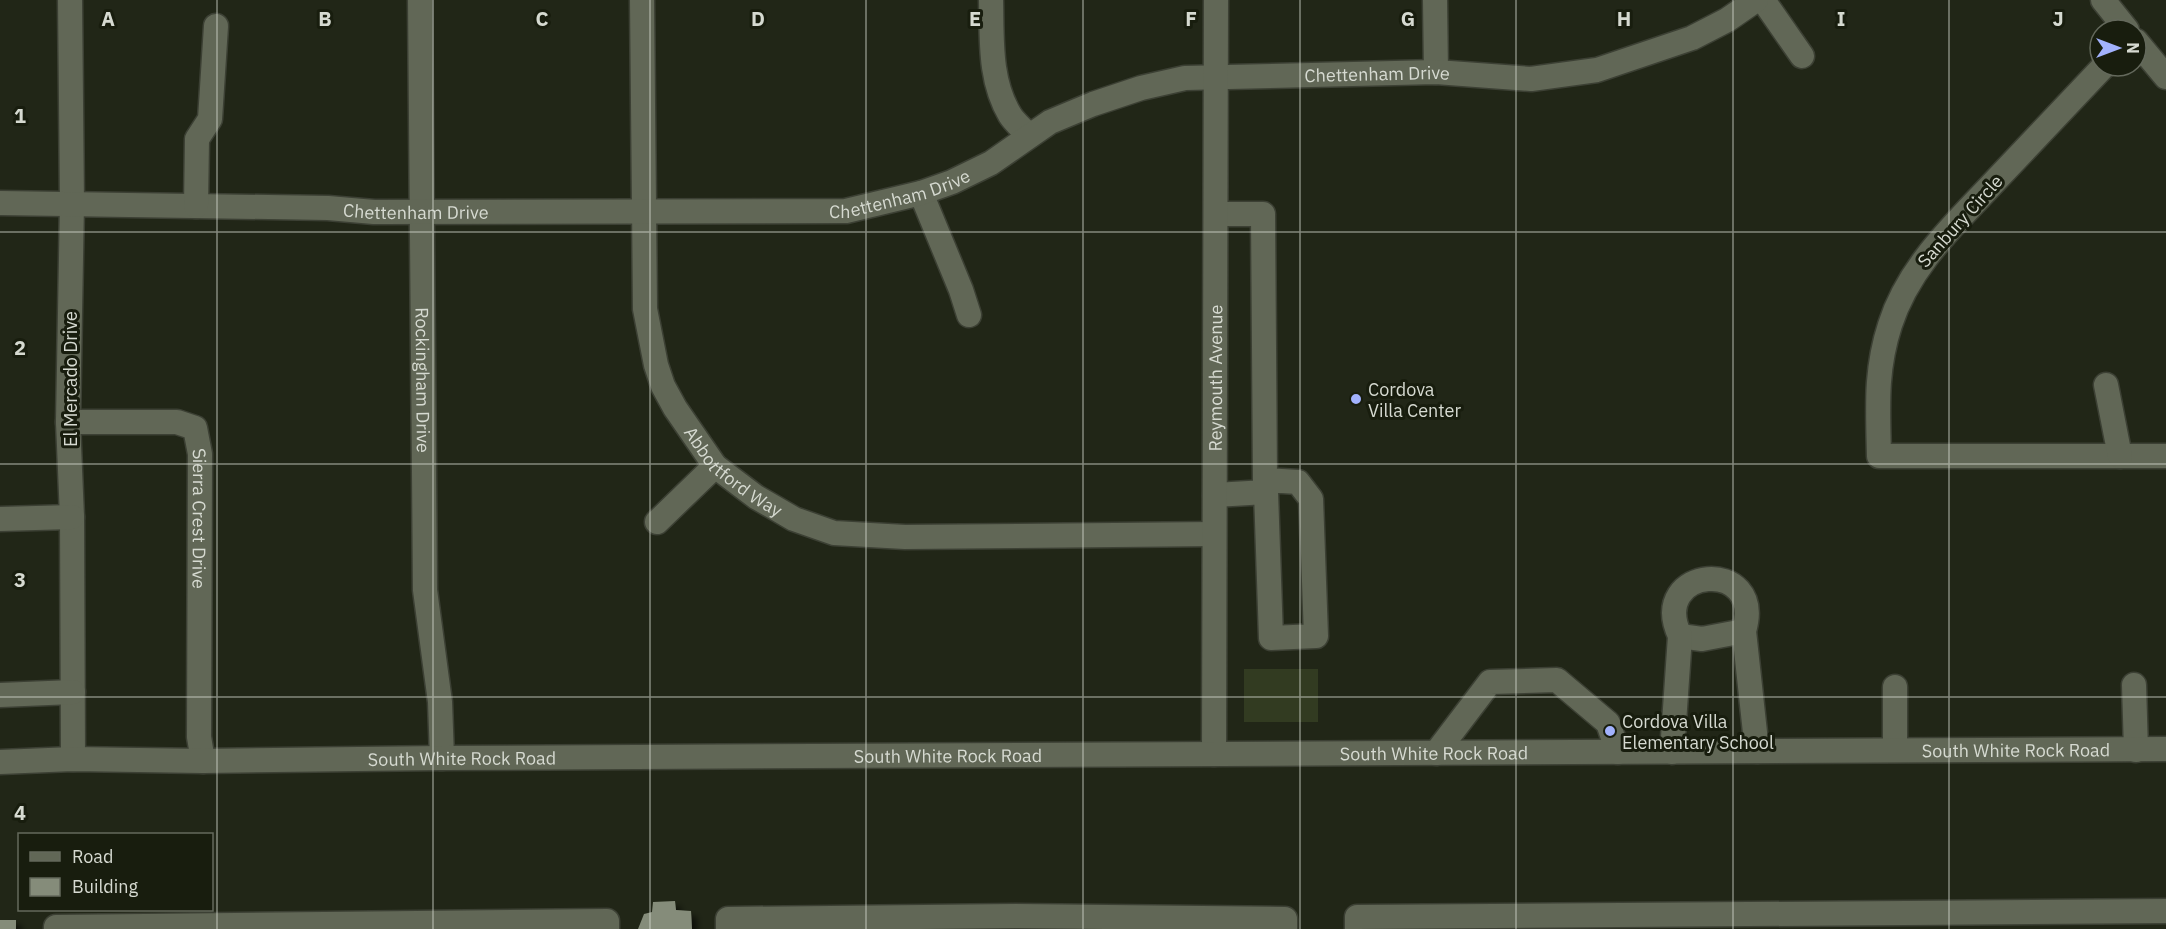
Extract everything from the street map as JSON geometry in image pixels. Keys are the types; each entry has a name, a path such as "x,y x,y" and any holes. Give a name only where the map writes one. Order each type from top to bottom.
{"street":[{"name":"El Mercado Drive","path":"70,0 72,203 68,422 72,517 73,759"},
{"name":"Rockingham Drive","path":"420,0 425,591 440,702 442,758"},
{"name":"Abbottford Way","path":"642,0 645,309 656,365 663,386 675,408 715,466 756,497 794,519 834,532 905,537 1214,534"},
{"path":"991,0 992,59 995,78 1011,116 1029,136"},
{"name":"Reymouth Avenue","path":"1214,754 1216,0"},
{"path":"1435,0 1436,72"},
{"name":"Chettenham Drive","path":"0,203 328,208 374,212 846,211 921,193 952,182 991,163 1050,122 1093,104 1141,88 1185,78 1436,72 1531,79 1597,70 1692,38 1727,20 1756,0"},
{"path":"1763,0 1802,56"},
{"path":"2103,0 2117,18"},
{"path":"196,206 197,139 210,119 216,26"},
{"path":"2148,55 2166,77"},
{"name":"Sanbury Circle","path":"2093,78 1933,248 1908,284 1890,323 1880,365 1877,387 1879,456 2166,456"},
{"path":"921,193 969,315"},
{"path":"1215,495 1265,486 1298,482 1311,499 1316,636 1271,638 1265,486 1263,214 1216,214"},
{"path":"2106,386 2120,456"},
{"name":"Sierra Crest Drive","path":"68,422 177,422 195,428 200,454 200,737 203,761"},
{"path":"657,522 715,466"},
{"path":"0,519 72,517"},
{"path":"1672,752 1680,636 1673,613 1682,591 1691,583 1702,578 1725,580 1743,596 1747,608 1744,631 1757,751"},
{"path":"1680,636 1702,639 1744,631"},
{"path":"1436,753 1490,682 1557,680 1608,723 1618,752"},
{"name":"South White Rock Road","path":"2134,686 2136,750"},
{"name":"South White Rock Road","path":"1895,687 1895,750"},
{"path":"0,695 73,692"},
{"name":"South White Rock Road","path":"0,762 73,759 203,761 2166,749"},
{"path":"1357,929 1357,917 1627,922 2073,920 2166,911"},
{"path":"728,929 728,919 1016,916 1286,919 1285,929"},
{"path":"56,929 56,927 607,921 607,929"}],"green space":[{"path":"1244,669 1318,669 1318,722 1244,722"}],"building":[{"path":"675,901 676,910 691,911 692,929 638,929 644,914 652,912 653,902"},
{"path":"0,920 16,920 16,929 0,929"}],"place":[{"name":"Cordova Villa Center","path":"1356,399"},
{"name":"Cordova Villa Elementary School","path":"1610,731"}]}
